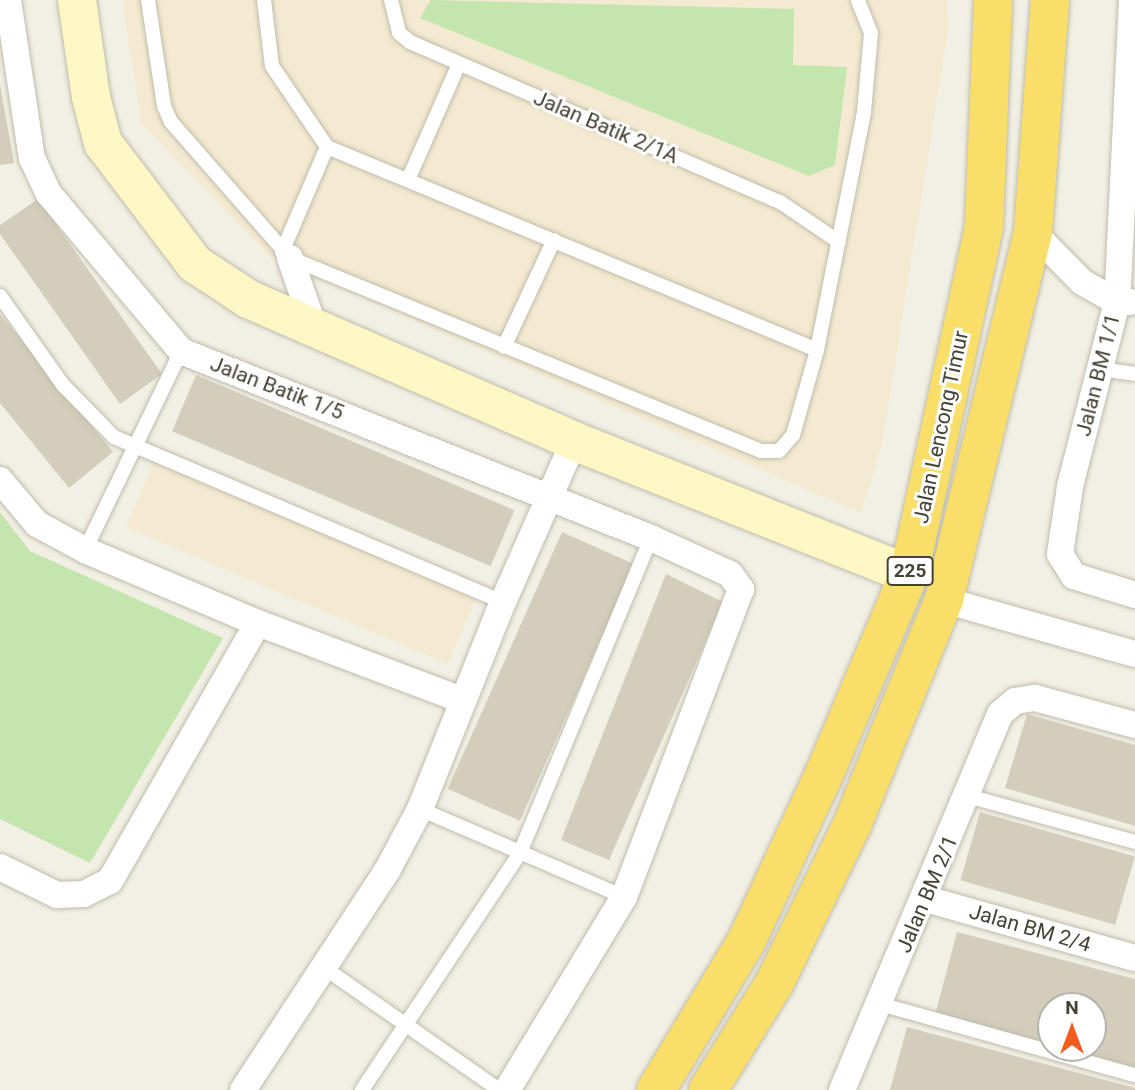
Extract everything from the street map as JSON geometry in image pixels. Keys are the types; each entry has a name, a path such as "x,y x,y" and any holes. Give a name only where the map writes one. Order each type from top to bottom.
{"highway":[{"name":"Jalan Lencong Timur","path":"656,1090 746,942 823,777 909,574 984,226 993,0"},
{"name":"Jalan Lencong Timur","path":"708,1090 775,982 852,825 944,600 1032,232 1050,0"}],"street":[{"name":"Jalan Batik 1/5","path":"8,0 6,33 32,158 49,194 181,351 651,538 730,574 741,589 624,897"},
{"path":"77,0 91,97 103,143 195,264 248,299 574,441 909,574"},
{"name":"Jalan BM 1/1","path":"1132,0 1133,65 1126,302 1100,369 1070,487 1060,554 1074,576 1135,595"},
{"path":"1032,232 1082,282 1126,302"},
{"path":"286,255 314,327"},
{"path":"243,1090 388,869 420,809 503,602 574,441"},
{"path":"0,480 37,524 85,550 258,623 463,699"},
{"path":"944,600 1135,654"},
{"path":"0,867 57,895 84,894 110,881 258,623"},
{"name":"Jalan BM 2/1","path":"842,1090 926,899 1000,714 1016,701 1035,698 1135,724"},
{"path":"507,1090 624,897"},
{"name":"Jalan BM 2/4","path":"926,899 1135,958"}],"lane":[{"path":"148,0 164,106 170,121 286,255 761,451 779,451 793,435 817,350 864,112 871,33 858,0"},
{"path":"264,0 272,65 327,147 817,350"},
{"name":"Jalan Batik 2/1A","path":"391,0 400,33 410,42 780,202 839,243"},
{"path":"408,180 459,64"},
{"path":"286,255 327,147"},
{"path":"504,347 554,240"},
{"path":"0,296 91,418 134,447 503,602"},
{"path":"85,550 181,351"},
{"path":"1100,369 1135,373"},
{"path":"362,1090 519,855 651,538"},
{"path":"968,796 1135,842"},
{"path":"420,809 519,855 624,897"},
{"path":"323,967 405,1028 499,1090"},
{"path":"880,1004 1135,1075"}],"shaded area":[{"path":"122,0 947,0 948,32 882,445 861,513 271,258 141,123"},
{"path":"154,461 476,598 448,664 126,527"}],"green space":[{"path":"431,0 794,9 793,65 847,67 835,165 809,176 420,18"},
{"path":"0,512 30,551 223,638 90,863 0,819"}],"building":[{"path":"0,84 14,163 0,165"},
{"path":"38,199 162,374 120,404 0,234 0,225"},
{"path":"0,314 113,452 69,488 0,403"},
{"path":"196,375 514,510 491,566 172,431"},
{"path":"562,532 634,564 520,821 448,789"},
{"path":"666,574 723,602 609,860 561,840"},
{"path":"1027,714 1135,745 1135,826 1005,788"},
{"path":"980,812 1135,856 1115,925 960,880"},
{"path":"957,932 1135,979 1135,1068 1107,1061 1107,992 1037,992 1037,1042 935,1015"},
{"path":"907,1027 1135,1088 1135,1090 890,1090"}]}
